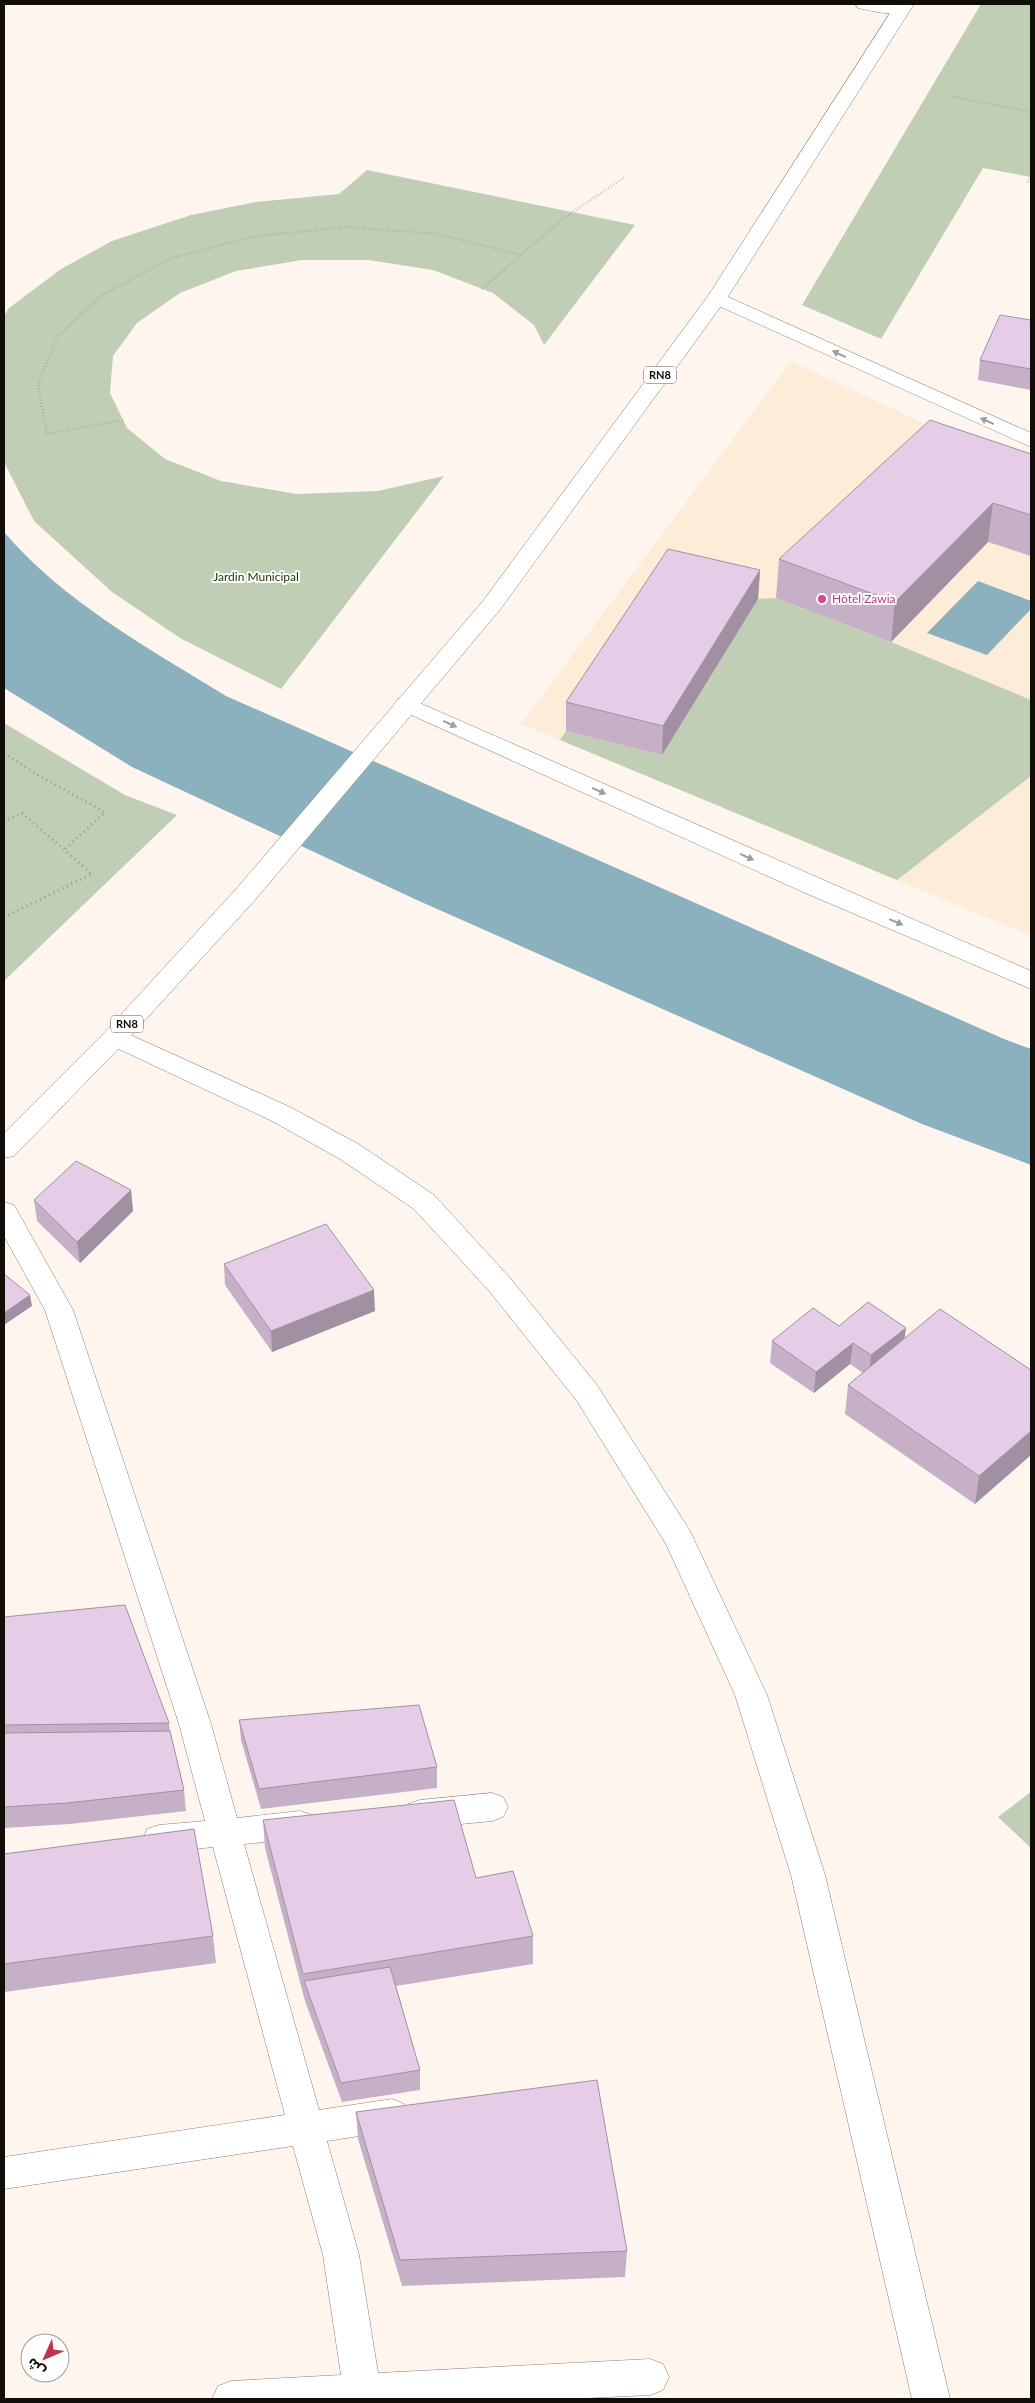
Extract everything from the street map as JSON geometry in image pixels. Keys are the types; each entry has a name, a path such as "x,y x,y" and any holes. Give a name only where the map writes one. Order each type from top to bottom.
{"main road":[{"path":"864,4 903,7"},
{"name":"RN8","path":"4,1149 115,1037 246,894 490,606 717,298 903,7"},
{"path":"717,298 1031,441"},
{"path":"406,704 812,886 1031,981"},
{"path":"115,1037 281,1114 350,1152 424,1202 500,1285 587,1393 679,1539 751,1695 808,1875 932,2399"},
{"path":"4,1212 59,1310 195,1724 341,2255 362,2396"},
{"path":"393,1817 492,1807"},
{"path":"129,1842 333,1822"},
{"path":"4,2173 305,2127 424,2111"},
{"path":"231,2399 362,2396 650,2377"}],"path":[{"path":"949,96 1031,112"},
{"path":"1028,182 1031,176"},
{"path":"482,289 564,218 626,177"},
{"path":"123,420 47,434 38,384 58,336 103,294 172,258 256,236 347,227 438,234 521,255"},
{"path":"4,753 36,774 105,812 64,850"},
{"path":"4,822 22,813 92,874 4,916"}],"shaded area":[{"name":"Hôtel Zawia","path":"791,361 1031,474 1031,936 521,724"}],"green space":[{"path":"981,4 1031,4 1031,177 983,168 881,339 802,305"},
{"name":"Jardin Municipal","path":"367,170 635,225 544,345 534,325 493,293 433,270 369,260 302,260 236,271 180,293 137,323 113,356 110,393 127,428 165,459 221,481 297,494 378,491 444,476 281,689 180,638 112,592 34,521 4,462 4,316 9,308 61,269 112,241 191,215 256,202 339,194"},
{"path":"776,598 891,642 1031,700 1031,776 897,880 560,740 566,731 662,755 758,599"},
{"path":"4,723 125,795 177,815 4,981"},
{"path":"1031,1792 1031,1848 998,1817"}],"water":[{"path":"4,532 28,557 80,602 137,641 226,696 1004,1039 1031,1049 1031,1165 922,1124 419,901 132,767 4,688"},
{"path":"978,581 1031,601 1031,609 987,655 927,633"}],"building":[{"path":"1000,315 1031,320 1031,369 980,360"},
{"path":"930,420 1031,454 1031,515 993,503 895,602 779,559"},
{"path":"668,549 760,570 663,726 566,702"},
{"path":"76,1161 131,1190 77,1242 34,1200"},
{"path":"326,1224 374,1290 271,1331 224,1264"},
{"path":"4,1274 30,1295 4,1313"},
{"path":"868,1302 906,1328 871,1355 853,1343 816,1372 772,1341 813,1308 839,1326"},
{"path":"940,1309 1031,1370 1031,1431 979,1476 848,1385"},
{"path":"125,1605 169,1723 4,1725 4,1617"},
{"path":"419,1705 437,1767 259,1789 239,1720"},
{"path":"170,1731 184,1790 67,1803 4,1807 4,1733"},
{"path":"454,1800 476,1878 513,1871 533,1936 303,1974 263,1820"},
{"path":"194,1829 213,1936 4,1964 4,1854"},
{"path":"390,1967 420,2070 341,2083 304,1981"},
{"path":"597,2080 627,2251 400,2260 356,2112"}],"place":[{"name":"Hôtel Zawia","path":"822,599"}]}
